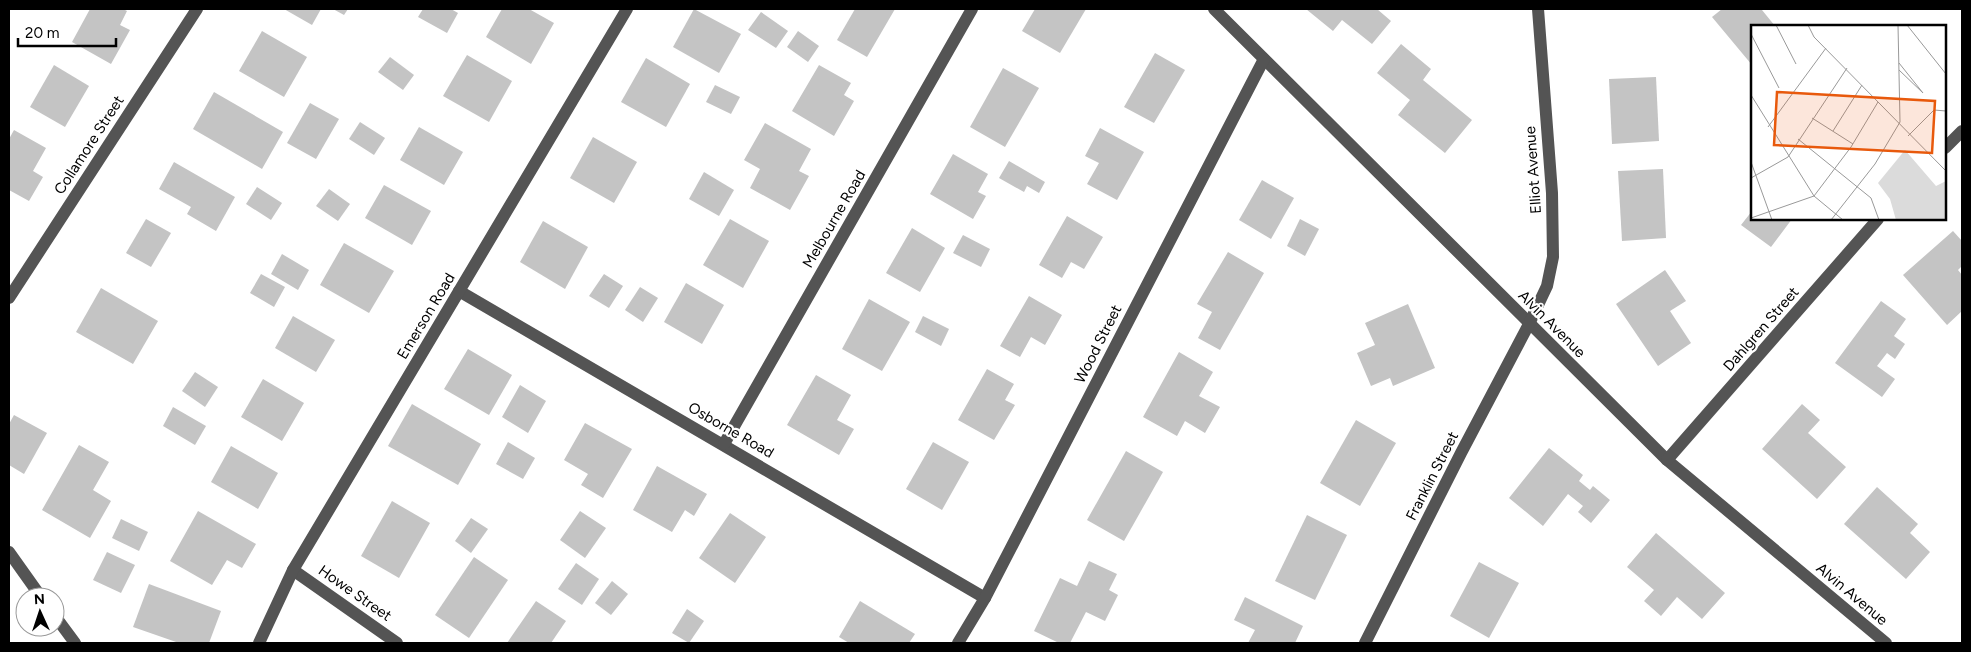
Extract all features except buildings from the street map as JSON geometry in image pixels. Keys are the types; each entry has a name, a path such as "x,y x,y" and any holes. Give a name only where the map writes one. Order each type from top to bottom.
{"street":[{"name":"Collamore Street","path":"9,298 197,9"},
{"name":"Emerson Road","path":"260,643 293,570 627,9"},
{"name":"Melbourne Road","path":"724,444 972,9"},
{"name":"Alvin Avenue","path":"1214,9 1667,460 1886,643"},
{"name":"Elliot Avenue","path":"1529,324 1547,286 1553,257 1552,193 1538,9"},
{"name":"Wood Street","path":"958,643 985,598 1264,59"},
{"path":"1946,147 1962,131"},
{"name":"Dahlgren Street","path":"1667,460 1877,220"},
{"name":"Osborne Road","path":"459,291 985,598"},
{"name":"Franklin Street","path":"1365,643 1529,324"},
{"path":"9,552 35,587"},
{"name":"Howe Street","path":"293,570 397,643"},
{"path":"65,630 75,643"}]}
